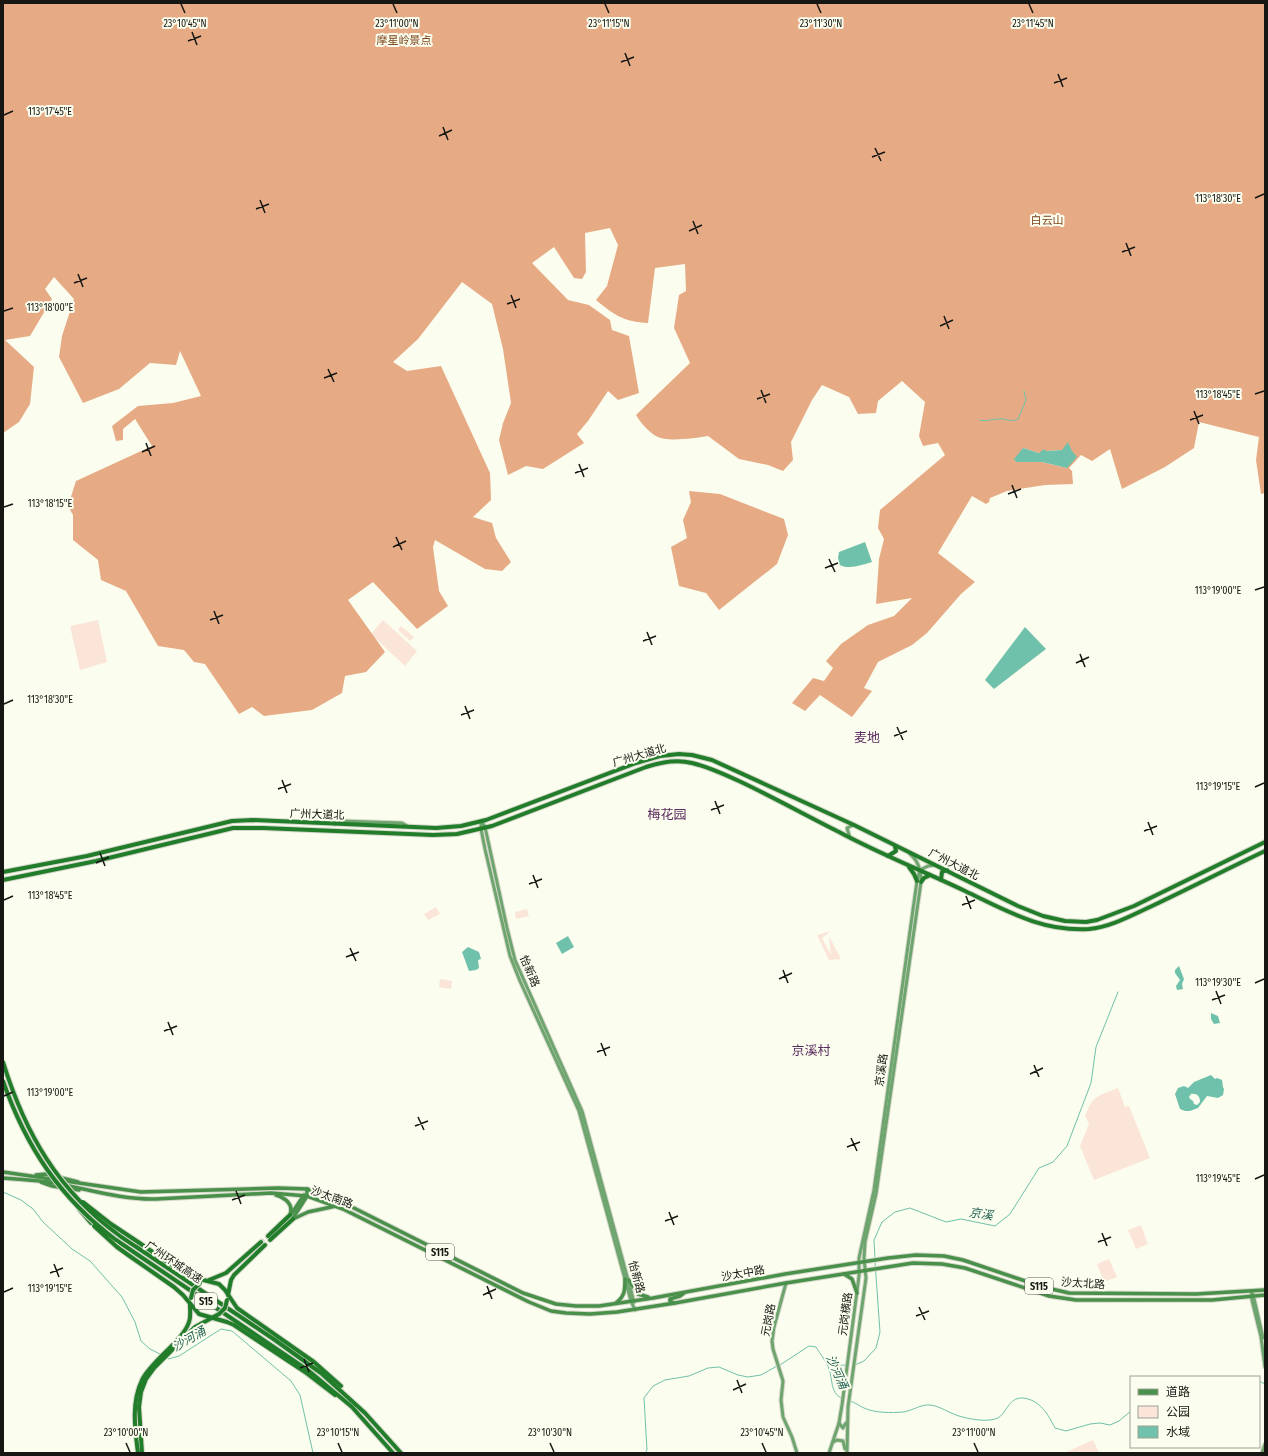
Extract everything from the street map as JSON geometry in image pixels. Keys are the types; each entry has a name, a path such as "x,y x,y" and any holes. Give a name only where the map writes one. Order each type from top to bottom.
{"highway":[{"name":"广州大道北","path":"3,872 68,860 236,820 451,827 482,821 630,765 670,754 697,756 724,765 854,825 1018,906 1038,914 1065,921 1092,921 1115,914 1265,842"},
{"name":"广州大道北","path":"3,880 55,870 218,831 245,828 433,835 451,834 483,828 632,772 665,762 698,764 715,770 771,796 850,838 1012,913 1038,923 1059,928 1090,929 1113,923 1133,915 1265,851"},
{"path":"888,856 896,851 895,845"},
{"path":"904,863 913,871 919,882 930,875"},
{"path":"941,880 942,872 947,870"},
{"name":"广州环城高速","path":"3,1062 28,1128 45,1158 62,1181 92,1213 120,1236 299,1356 328,1378 365,1413 401,1453"},
{"name":"广州环城高速","path":"3,1081 13,1108 30,1144 44,1167 64,1192 88,1217 116,1240 296,1361 330,1387 359,1415 393,1453"},
{"path":"62,1181 74,1194 111,1224 184,1273 201,1281 213,1281"},
{"path":"64,1192 91,1223 117,1247 174,1287 198,1313 234,1325 305,1372 359,1415"},
{"path":"269,1238 291,1217"},
{"path":"201,1281 220,1276 263,1244 234,1275 228,1295"},
{"path":"142,1453 135,1415 141,1382 150,1369 186,1329 190,1319 192,1306 191,1298 194,1288 201,1281 220,1276"},
{"path":"208,1280 213,1281 223,1287 229,1300"},
{"path":"138,1453 139,1404 144,1383 154,1368 189,1332 225,1308 229,1300 230,1286"},
{"path":"223,1287 233,1305 325,1370 365,1413"},
{"path":"183,1295 188,1305 190,1319"},
{"path":"204,1316 212,1317 218,1314"},
{"path":"199,1324 212,1320 222,1320"}],"main road":[{"path":"630,765 632,772"},
{"name":"怡新路","path":"482,821 510,956 520,981 540,1020 580,1115 635,1310"},
{"path":"850,838 847,828 854,825"},
{"path":"176,834 177,841"},
{"path":"148,841 150,848"},
{"path":"907,851 915,859 920,870 928,866 937,865"},
{"name":"京溪路","path":"865,1271 864,1262 866,1238 876,1194 920,870"},
{"name":"京溪路","path":"859,1272 858,1263 874,1190 919,882"},
{"name":"沙太南路","path":"3,1172 32,1176 46,1174 83,1184 132,1191 289,1188 307,1189 325,1194 345,1203 503,1284 532,1297 556,1304 576,1306 612,1304 632,1301"},
{"name":"沙太南路","path":"3,1178 38,1181 52,1186 146,1199 271,1193 305,1196 336,1206 508,1292 551,1311 590,1314 635,1310"},
{"path":"289,1188 289,1194"},
{"path":"291,1217 305,1196 307,1189"},
{"path":"271,1193 286,1200 291,1207 291,1217"},
{"path":"291,1217 336,1206"},
{"name":"沙太北路","path":"858,1263 916,1255 952,1257 972,1262 1027,1282 1069,1293 1196,1294 1265,1290"},
{"name":"沙太中路","path":"632,1301 785,1274 858,1263"},
{"name":"沙太北路","path":"859,1272 913,1263 942,1264 974,1271 1048,1296 1076,1300 1163,1301 1235,1298 1265,1295"},
{"name":"元岗横路","path":"846,1453 848,1407 866,1278 865,1271"},
{"name":"沙太中路","path":"635,1310 786,1283 859,1272"},
{"name":"元岗横路","path":"829,1453 839,1423 842,1405 859,1272"},
{"path":"843,1274 852,1279 857,1293"},
{"path":"627,1280 638,1294 653,1298"},
{"path":"612,1304 618,1302 623,1296 627,1280"},
{"name":"元岗路","path":"786,1283 772,1336 773,1349 783,1382 783,1417 797,1453"},
{"path":"1252,1291 1265,1367"},
{"path":"675,1303 670,1301 670,1299 680,1296 685,1292"},
{"path":"1233,1292 1235,1298"},
{"path":"1104,1294 1104,1301"},
{"path":"1253,1296 1265,1353"},
{"path":"854,1308 859,1307 860,1317"},
{"path":"839,1423 843,1428 847,1421"},
{"path":"833,1442 837,1440 843,1441 846,1453"},
{"path":"1264,1453 1265,1444"}],"green space":[{"name":"白云山","path":"3,3 1265,3 1265,493 1261,494 1256,460 1259,437 1199,422 1194,448 1165,467 1122,489 1110,449 1092,461 1081,455 1069,468 1072,471 1073,484 1045,485 1007,491 990,498 989,502 986,504 972,496 938,553 975,582 961,594 927,633 912,645 878,662 864,688 872,691 852,717 820,695 805,711 792,703 813,678 824,681 833,668 826,661 841,644 868,625 894,616 912,598 876,604 879,559 884,539 878,528 880,510 945,455 938,443 923,446 919,436 925,402 902,381 878,401 876,413 858,414 849,397 822,385 812,400 791,442 793,460 783,471 768,465 739,459 708,436 690,439 668,439 655,435 646,428 636,415 690,363 674,328 679,295 686,291 685,264 655,268 648,323 632,321 620,317 608,310 596,300 607,286 618,245 610,228 585,233 586,272 582,279 574,278 554,247 532,263 568,300 589,305 610,320 612,330 629,336 639,393 618,400 608,391 588,421 577,434 584,443 543,469 526,466 508,475 499,440 503,423 511,403 503,349 492,304 462,282 418,339 393,362 407,371 441,366 490,473 491,500 473,517 492,523 496,538 511,562 502,571 485,569 435,540 433,547 439,591 448,606 417,629 373,582 348,600 385,652 366,672 345,676 342,693 312,710 264,716 252,707 239,714 205,664 194,662 184,650 158,646 126,591 101,580 98,560 73,540 73,515 68,506 76,481 152,446 135,419 123,429 123,440 116,441 112,426 138,406 173,403 201,396 180,351 176,365 150,363 119,389 83,403 59,357 62,336 74,299 54,277 45,289 52,299 30,336 5,340 34,367 30,404 19,422 3,433","holes":["1023,448 1039,453 1062,450 1067,468 1042,462 1016,462"]},
{"path":"689,491 720,494 784,519 788,535 777,564 719,610 706,593 679,586 671,547 687,538 683,520 691,502"},
{"path":"98,620 107,662 80,670 70,626"},
{"path":"383,620 417,651 405,666 371,634"},
{"path":"401,626 414,637 410,641 398,630"},
{"path":"436,907 440,914 428,920 424,914"},
{"path":"527,909 529,916 516,919 515,912"},
{"path":"831,931 822,938 831,955 829,936 841,959 829,960 817,935"},
{"path":"440,979 452,981 451,989 439,987"},
{"path":"1118,1088 1125,1107 1129,1106 1150,1158 1094,1180 1080,1146 1089,1124 1085,1116 1091,1104 1097,1097"},
{"path":"1141,1225 1148,1244 1136,1249 1128,1230"},
{"path":"1109,1259 1117,1277 1104,1282 1097,1264"},
{"path":"1093,1440 1099,1453 1064,1453"}],"water":[{"path":"1068,442 1072,451 1077,457 1067,468 1042,462 1016,462 1014,459 1023,448 1039,453 1044,449 1046,451 1062,450"},
{"path":"865,542 872,562 852,567 840,565 838,558 839,552"},
{"path":"1025,627 1046,649 994,689 985,680"},
{"path":"568,936 574,947 562,954 556,943"},
{"path":"468,947 479,952 481,959 478,960 479,968 476,970 469,971 462,952"},
{"path":"1179,966 1184,979 1182,984 1183,989 1177,990 1176,986 1180,980 1175,973 1175,970"},
{"path":"1211,1013 1218,1016 1220,1023 1214,1024 1211,1019"},
{"path":"1211,1075 1215,1079 1217,1078 1222,1080 1224,1089 1223,1095 1218,1098 1207,1096 1198,1108 1190,1111 1180,1109 1175,1094 1178,1088 1184,1086 1188,1088 1194,1082","holes":["1193,1094 1198,1095 1200,1102 1197,1105 1194,1104 1189,1097"]}],"waterway":[{"path":"980,420 985,421 1002,419 1012,421 1018,419 1026,400 1024,391"},
{"name":"京溪","path":"875,1258 874,1240 882,1222 895,1212 910,1208 946,1222 961,1219 995,1226 1010,1214 1039,1168 1053,1162 1067,1146 1091,1083 1096,1047 1118,992"},
{"name":"沙河涌","path":"3,1192 21,1200 33,1209 43,1222 72,1249 90,1261 122,1297 135,1322 141,1341 150,1349 160,1354"},
{"name":"京溪","path":"855,1365 864,1361 876,1348 880,1332 875,1262"},
{"name":"沙河涌","path":"167,1358 179,1356 221,1329 232,1331 291,1381 300,1395 313,1453"},
{"name":"沙河涌","path":"780,1365 809,1346 816,1347 828,1366 833,1389 841,1398"},
{"name":"京溪","path":"830,1368 833,1366 846,1365"},
{"name":"沙河涌","path":"645,1453 647,1450 644,1398 653,1386 665,1380 689,1376 708,1368 719,1367 738,1375 748,1377 761,1375 777,1366"},
{"path":"1260,1382 1265,1384"},
{"name":"沙河涌","path":"850,1401 868,1410 883,1412 903,1412 930,1405 955,1415 977,1420 987,1420 999,1417 1010,1403 1018,1398 1023,1398 1029,1399 1043,1408 1055,1428 1066,1431 1090,1424 1100,1423 1110,1425 1119,1421 1130,1412"}],"tunnel":[{"path":"261,1242 268,1236"}],"district":[{"name":"麦地","path":"867,737"},
{"name":"梅花园","path":"667,814"},
{"name":"京溪村","path":"811,1050"}],"park label":[{"name":"摩星岭景点","path":"404,40"}]}
